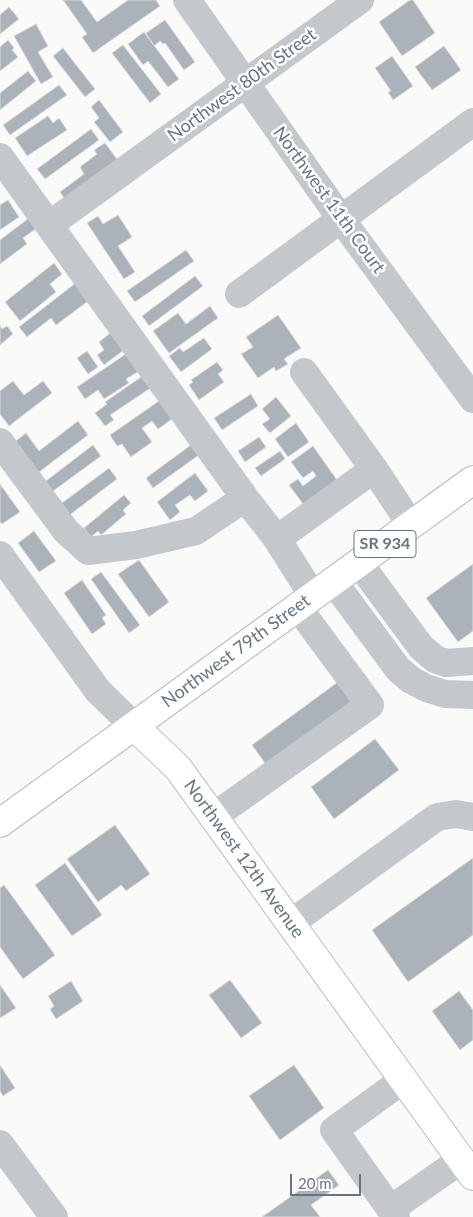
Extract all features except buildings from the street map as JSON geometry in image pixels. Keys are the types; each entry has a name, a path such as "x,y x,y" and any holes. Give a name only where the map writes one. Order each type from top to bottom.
{"main road":[{"name":"Northwest 79th Street","path":"0,823 473,480"},
{"name":"Northwest 12th Avenue","path":"134,726 178,768 467,1168"}],"street":[{"name":"Northwest 11th Court","path":"187,0 342,219 473,399"},
{"name":"Northwest 80th Street","path":"49,225 360,0"},
{"path":"239,294 473,122"},
{"path":"0,157 245,498 277,539 314,594 370,705 213,817"},
{"path":"304,372 374,469 411,525"},
{"path":"0,442 66,531 88,550 136,544 196,532 245,498"},
{"path":"277,539 374,469"},
{"name":"Northwest 12th Avenue","path":"0,555 98,691 134,726"},
{"path":"359,563 421,647 435,659 446,663 473,661"},
{"path":"314,594 411,680 426,688 445,694 473,695"},
{"path":"291,923 438,817 456,814 473,817"},
{"path":"403,1080 334,1130 394,1213 467,1168"},
{"path":"0,1144 54,1217"}]}
